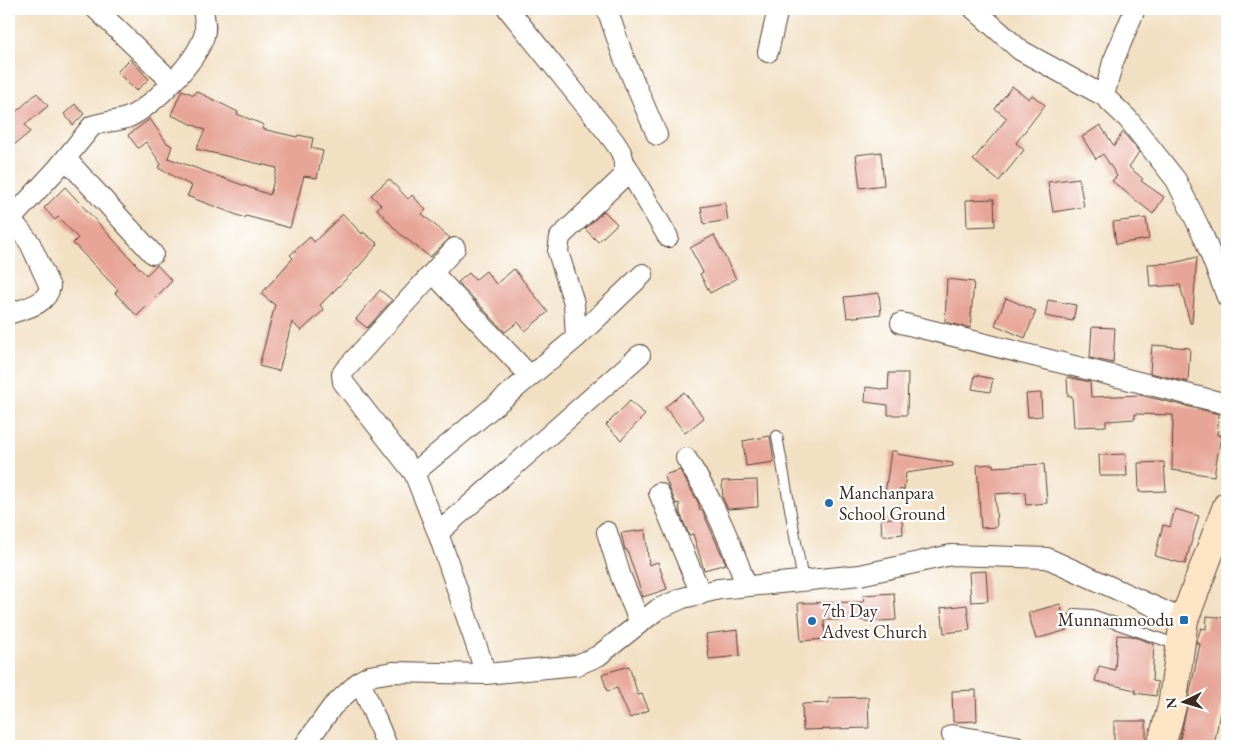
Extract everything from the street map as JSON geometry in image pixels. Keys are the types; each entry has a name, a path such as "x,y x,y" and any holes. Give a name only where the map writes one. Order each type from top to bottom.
{"main road":[{"path":"1161,746 1172,706 1182,632 1225,519"}],"street":[{"path":"96,9 171,81"},
{"path":"9,314 42,301 49,294 50,287 30,243 10,218 66,159 92,126 129,117 160,96 171,81 190,63 205,34 203,9"},
{"path":"508,9 622,152 626,165 668,237"},
{"path":"607,9 623,56 657,135"},
{"path":"768,52 778,9"},
{"path":"974,9 1020,50 1104,96 1128,119 1176,180 1204,235 1227,296"},
{"path":"1104,96 1113,62 1135,9"},
{"path":"66,159 153,254"},
{"path":"576,338 574,303 558,252 560,237 623,177 626,165"},
{"path":"455,248 342,374 343,382 414,473 438,533 486,674"},
{"path":"433,272 530,376"},
{"path":"414,473 576,338 643,274"},
{"path":"900,323 1042,360 1227,404"},
{"path":"438,533 640,355"},
{"path":"686,458 725,525 746,586"},
{"path":"659,494 701,594"},
{"path":"607,532 621,577 640,623"},
{"path":"304,746 332,707 360,681 369,676 393,672 486,674 577,665 598,656 658,609 683,598 719,589 860,575 950,556 1047,558 1182,632"},
{"path":"360,681 386,746"},
{"path":"952,735 1016,746"}],"lane":[{"path":"777,436 803,581"},
{"path":"1075,614 1092,615 1182,632"}],"building":[{"path":"130,59 149,79 136,91 117,72"},
{"path":"1012,86 1029,99 1032,95 1045,105 1016,143 1024,150 999,181 973,160 1007,118 995,109"},
{"path":"182,90 194,95 196,91 238,112 237,114 264,125 262,129 297,137 298,135 313,138 311,148 323,151 317,178 304,176 290,228 246,216 245,218 187,196 192,186 158,168 161,164 146,142 138,148 128,135 150,119 167,143 172,146 168,158 270,195 277,168 196,149 205,130 171,115"},
{"path":"37,93 48,106 25,125 30,132 9,149 9,118"},
{"path":"75,104 84,114 73,125 64,114"},
{"path":"1100,125 1114,146 1123,132 1139,152 1129,167 1143,179 1141,181 1164,197 1153,214 1112,181 1117,176 1103,154 1096,159 1082,137"},
{"path":"881,152 884,185 860,188 856,155"},
{"path":"1079,178 1084,207 1053,212 1048,182"},
{"path":"389,179 408,199 412,195 426,210 422,214 450,238 430,257 400,234 377,209 381,205 371,195"},
{"path":"65,187 146,275 157,265 172,281 137,316 115,293 118,290 73,243 78,238 58,217 55,220 44,208"},
{"path":"994,199 995,226 967,227 966,200"},
{"path":"725,203 728,220 704,224 701,207"},
{"path":"604,211 617,224 598,242 585,229"},
{"path":"343,214 362,234 363,232 378,244 320,305 324,310 301,331 292,322 279,371 259,366 275,305 261,294 293,258 290,255 310,237 314,242"},
{"path":"1146,218 1149,239 1116,244 1113,222"},
{"path":"714,235 736,279 710,293 700,274 703,272 690,248"},
{"path":"1197,257 1192,323 1190,323 1180,285 1150,287 1148,264 1174,263"},
{"path":"514,269 548,312 525,331 518,322 505,332 458,282 469,273 475,280 486,271 496,284"},
{"path":"947,279 974,282 970,328 945,322"},
{"path":"380,290 392,300 367,328 356,319"},
{"path":"879,293 881,314 847,318 844,297"},
{"path":"1006,298 1036,311 1025,338 995,325"},
{"path":"1048,300 1076,305 1073,321 1045,316"},
{"path":"1092,327 1115,328 1113,363 1090,358"},
{"path":"1152,345 1190,348 1188,382 1150,373"},
{"path":"889,373 908,373 907,415 888,415 888,405 865,402 866,387 888,390"},
{"path":"975,375 993,379 990,392 972,389"},
{"path":"1067,377 1090,382 1091,397 1140,395 1219,414 1217,435 1221,435 1214,476 1172,470 1173,415 1135,414 1135,419 1106,421 1106,426 1074,427 1072,396 1068,396"},
{"path":"684,392 704,418 685,433 665,407"},
{"path":"1041,393 1042,416 1028,417 1026,394"},
{"path":"630,401 645,415 621,440 606,425"},
{"path":"770,436 774,462 746,466 743,441"},
{"path":"891,451 897,451 897,454 953,463 953,466 906,473 904,490 900,489 900,496 885,494"},
{"path":"1126,454 1127,476 1100,476 1099,455"},
{"path":"1164,462 1166,491 1139,492 1138,463"},
{"path":"993,464 993,467 1044,464 1047,503 1026,505 1025,492 995,494 997,527 981,528 977,465"},
{"path":"680,470 698,502 700,510 702,510 726,564 704,570 693,534 689,535 680,513 679,503 676,504 664,475"},
{"path":"757,480 758,507 728,509 723,499 722,481"},
{"path":"1175,509 1199,516 1185,564 1155,556 1163,525 1170,527"},
{"path":"902,517 903,534 882,536 881,519"},
{"path":"645,530 649,565 658,562 667,589 643,597 627,550 625,550 621,533"},
{"path":"986,571 988,601 971,602 969,572"},
{"path":"894,593 896,620 865,622 865,620 824,620 825,639 801,641 798,603 864,602 863,595"},
{"path":"1060,604 1067,630 1036,639 1028,613"},
{"path":"967,605 970,630 944,633 941,608"},
{"path":"1207,616 1227,618 1225,635 1227,635 1227,672 1214,746 1189,746 1179,744 1200,644 1196,643 1201,628 1206,629"},
{"path":"738,630 740,656 709,659 706,634"},
{"path":"1117,635 1132,636 1154,644 1152,681 1158,682 1156,696 1135,693 1135,690 1095,681 1099,666 1115,670"},
{"path":"629,666 638,695 642,694 649,710 630,718 617,688 607,691 602,674"},
{"path":"976,690 977,721 953,722 952,691"},
{"path":"868,697 869,728 803,730 802,704 829,703 829,698"},
{"path":"1114,721 1146,721 1146,746 1114,746"}],"place":[{"name":"Manchanpara School Ground","path":"829,503"},
{"name":"Munnammoodu","path":"1184,620"},
{"name":"7th Day Advest Church","path":"812,621"}]}
